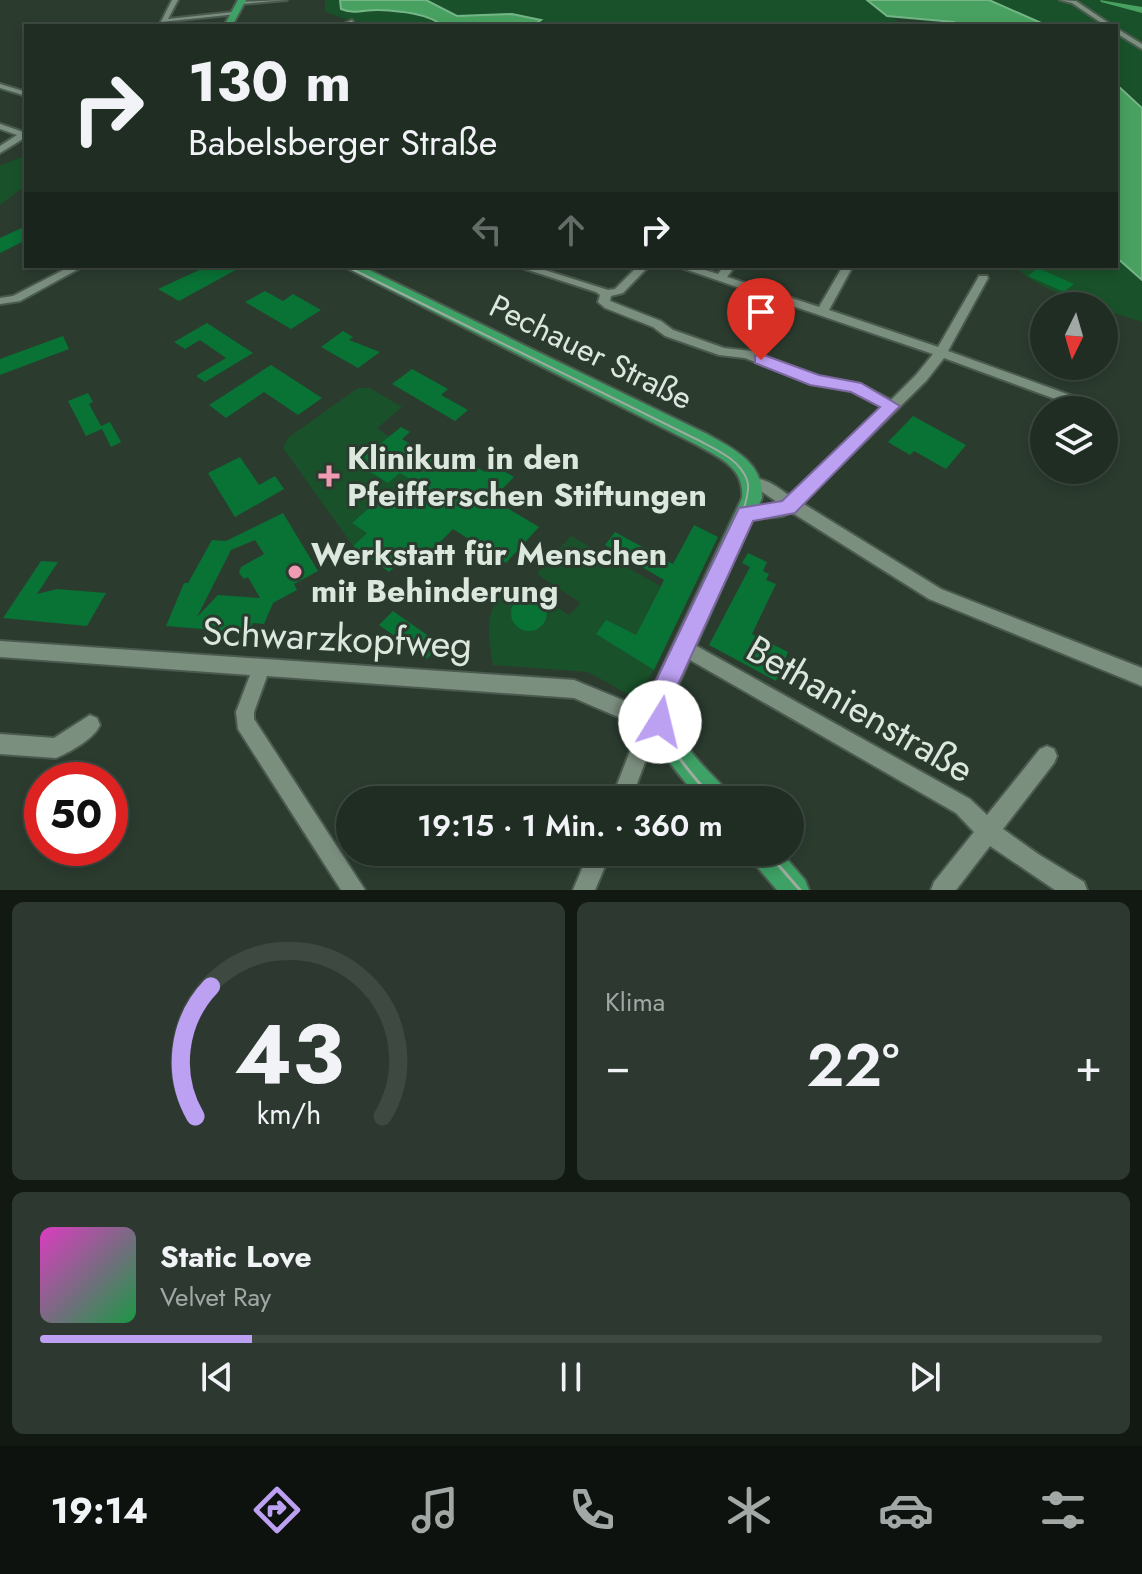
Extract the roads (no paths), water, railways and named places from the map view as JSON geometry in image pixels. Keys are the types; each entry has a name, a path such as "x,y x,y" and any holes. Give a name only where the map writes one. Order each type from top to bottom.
{"main road":[{"path":"229,24 241,1"},
{"name":"Pechauer Straße","path":"354,268 701,439 738,462 753,483"},
{"path":"706,786 675,750 662,726 660,699 746,514 753,494 753,483"},
{"path":"775,866 795,890"}],"street":[{"path":"175,0 163,21 234,14"},
{"path":"241,1 284,0"},
{"path":"1063,0 1074,2 1107,24"},
{"path":"348,24 352,22"},
{"path":"1118,31 1142,47"},
{"path":"0,86 24,93"},
{"path":"0,126 23,135 0,150"},
{"path":"2,301 75,268"},
{"path":"527,268 575,285 590,286 606,294 619,291 642,268"},
{"path":"687,268 1059,396"},
{"path":"720,279 728,268"},
{"path":"822,312 847,268"},
{"path":"746,514 783,510 892,406 941,353 983,278"},
{"path":"606,294 604,302 609,306 657,324 669,333 723,352 747,354 816,381 855,387 892,406"},
{"path":"753,483 765,486 935,594 1142,677"},
{"name":"Bethanienstraße","path":"684,647 963,806 986,832 1021,858 1076,890"},
{"name":"Schwarzkopfweg","path":"1,652 554,685 595,695 662,726"},
{"path":"261,669 245,712 245,722 354,890"},
{"path":"0,744 56,748 90,725"},
{"path":"626,786 641,748 662,726"},
{"path":"942,890 1047,756"},
{"path":"584,890 594,866"}],"waterway":[{"path":"1104,0 1142,10"}],"tram line":[{"path":"350,268 700,441 727,456 739,467 747,480 744,507 696,609"},
{"path":"696,609 669,668 661,690 659,709 663,728 673,748 702,786"},
{"path":"779,866 800,890"}],"place":[{"name":"Klinikum in den Pfeifferschen Stiftungen","path":"329,476"},
{"name":"Werkstatt für Menschen mit Behinderung","path":"295,572"}]}
